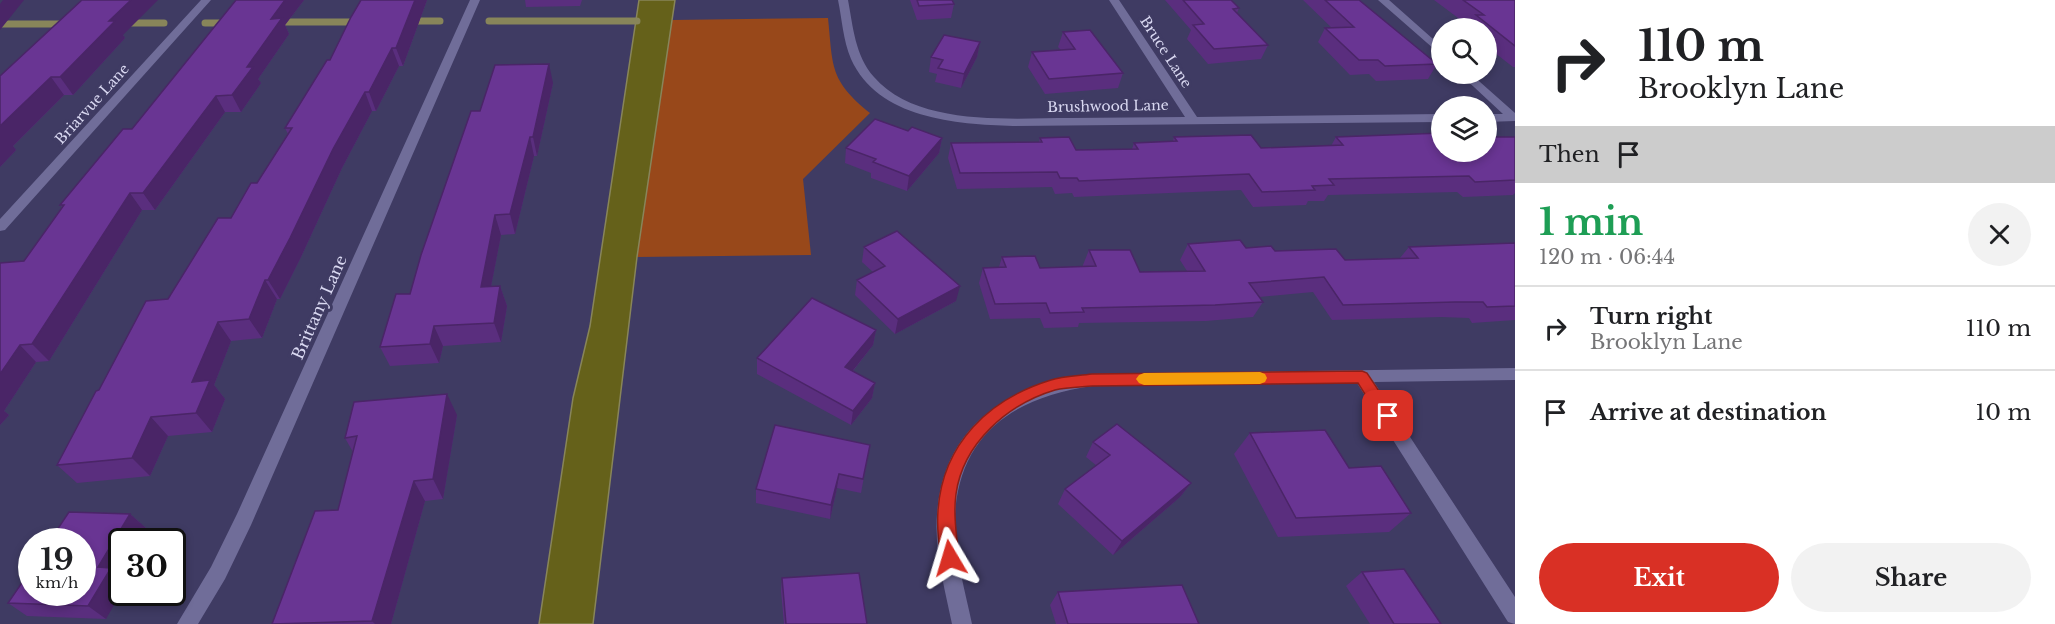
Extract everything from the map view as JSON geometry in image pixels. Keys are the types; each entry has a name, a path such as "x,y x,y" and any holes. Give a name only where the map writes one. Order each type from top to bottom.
{"street":[{"name":"Briarvue Lane","path":"0,227 206,0"},
{"name":"Brittany Lane","path":"187,624 218,573 244,519 475,0"},
{"name":"Brushwood Lane","path":"843,0 853,50 862,70 887,94 928,112 956,119 993,122 1431,118"},
{"name":"Bruce Lane","path":"1113,0 1192,120"},
{"path":"1383,0 1431,43"},
{"path":"1476,84 1514,117"},
{"path":"1497,118 1514,117"},
{"path":"962,624 948,542 947,493 956,466 968,443 991,417 1006,406 1037,390 1071,381 1515,374"},
{"path":"1362,377 1515,615"}],"shaded area":[{"path":"639,0 675,0 637,257 593,624 539,624 573,398 590,326"},
{"path":"828,18 833,60 840,81 870,113 803,179 811,255 637,257 672,20"}],"building":[{"path":"82,0 131,0 109,21 115,21 60,77 51,77 0,126 0,76"},
{"path":"236,0 285,0 271,19 282,18 247,67 253,67 232,95 216,96 143,193 130,193 32,344 20,345 0,374 0,263 24,261 64,205 60,205 123,129 132,129"},
{"path":"361,0 415,0 396,48 392,48 369,92 365,92 333,149 290,238 268,280 265,280 249,319 218,322 192,382 210,380 196,413 151,417 132,458 57,465 146,301 168,299 218,218 231,218 251,183 257,183 292,128 285,128 327,60 330,60"},
{"path":"917,0 952,0 954,4 919,6"},
{"path":"1183,0 1231,0 1239,8 1233,9 1268,45 1214,49 1193,25 1204,24"},
{"path":"1325,0 1359,0 1431,59 1431,64 1385,66 1378,60 1359,60 1325,28 1354,27"},
{"path":"1463,0 1515,0 1515,46 1497,32 1497,18 1480,18 1476,15 1484,15"},
{"path":"1090,30 1123,73 1049,79 1032,52 1075,49 1063,32"},
{"path":"944,35 980,42 964,74 938,68 943,60 931,57"},
{"path":"549,64 533,137 530,137 510,214 495,215 481,287 500,286 494,323 434,326 430,344 380,347 396,294 410,294 421,255 471,111 480,111 495,65"},
{"path":"875,119 908,131 912,127 942,138 909,176 873,162 876,159 846,148"},
{"path":"1431,133 1431,162 1497,162 1497,137 1515,137 1515,180 1475,182 1469,176 1329,179 1334,185 1312,186 1315,190 1262,192 1249,174 1079,181 1077,178 1060,178 1057,172 960,173 951,143 1042,142 1040,138 1069,137 1076,150 1138,149 1134,143 1177,141 1174,137 1251,135 1261,148 1343,145 1336,137"},
{"path":"897,231 960,286 898,319 857,280 885,266 864,247"},
{"path":"1240,240 1246,248 1271,246 1275,251 1336,249 1345,260 1418,258 1409,247 1515,243 1515,306 1487,307 1483,302 1343,305 1324,277 1249,283 1263,302 1082,308 1084,312 1050,313 1046,303 995,304 983,268 1006,267 1002,257 1035,256 1040,268 1096,266 1089,250 1130,250 1140,272 1205,271 1188,244"},
{"path":"812,298 876,330 845,367 875,383 853,411 757,358"},
{"path":"447,394 433,479 414,481 372,621 272,624 315,511 338,510 357,436 345,438 354,402"},
{"path":"1117,424 1191,483 1122,541 1065,489 1110,455 1093,442"},
{"path":"775,425 870,445 863,479 839,474 831,505 756,489"},
{"path":"1325,430 1349,468 1381,466 1411,513 1296,518 1250,433"},
{"path":"69,512 130,514 122,528 108,528 108,550 98,567 108,568 108,573 96,593 96,528 58,528"},
{"path":"1404,569 1441,624 1394,624 1362,572"},
{"path":"859,573 867,624 786,624 782,578"},
{"path":"1182,585 1199,624 1068,624 1058,592"},
{"path":"18,588 18,603 8,603"}],"waterway":[{"path":"409,21 440,21"},
{"path":"489,21 637,21"},
{"path":"277,22 359,22"},
{"path":"122,23 164,23"},
{"path":"205,23 227,23"},
{"path":"0,24 67,24"}],"slow traffic":[{"path":"1144,379 1260,378"}],"route":[{"path":"950,558 946,517 947,493 953,474 968,443 991,417 1006,406 1053,384 1092,380 1362,377 1388,416"}]}
